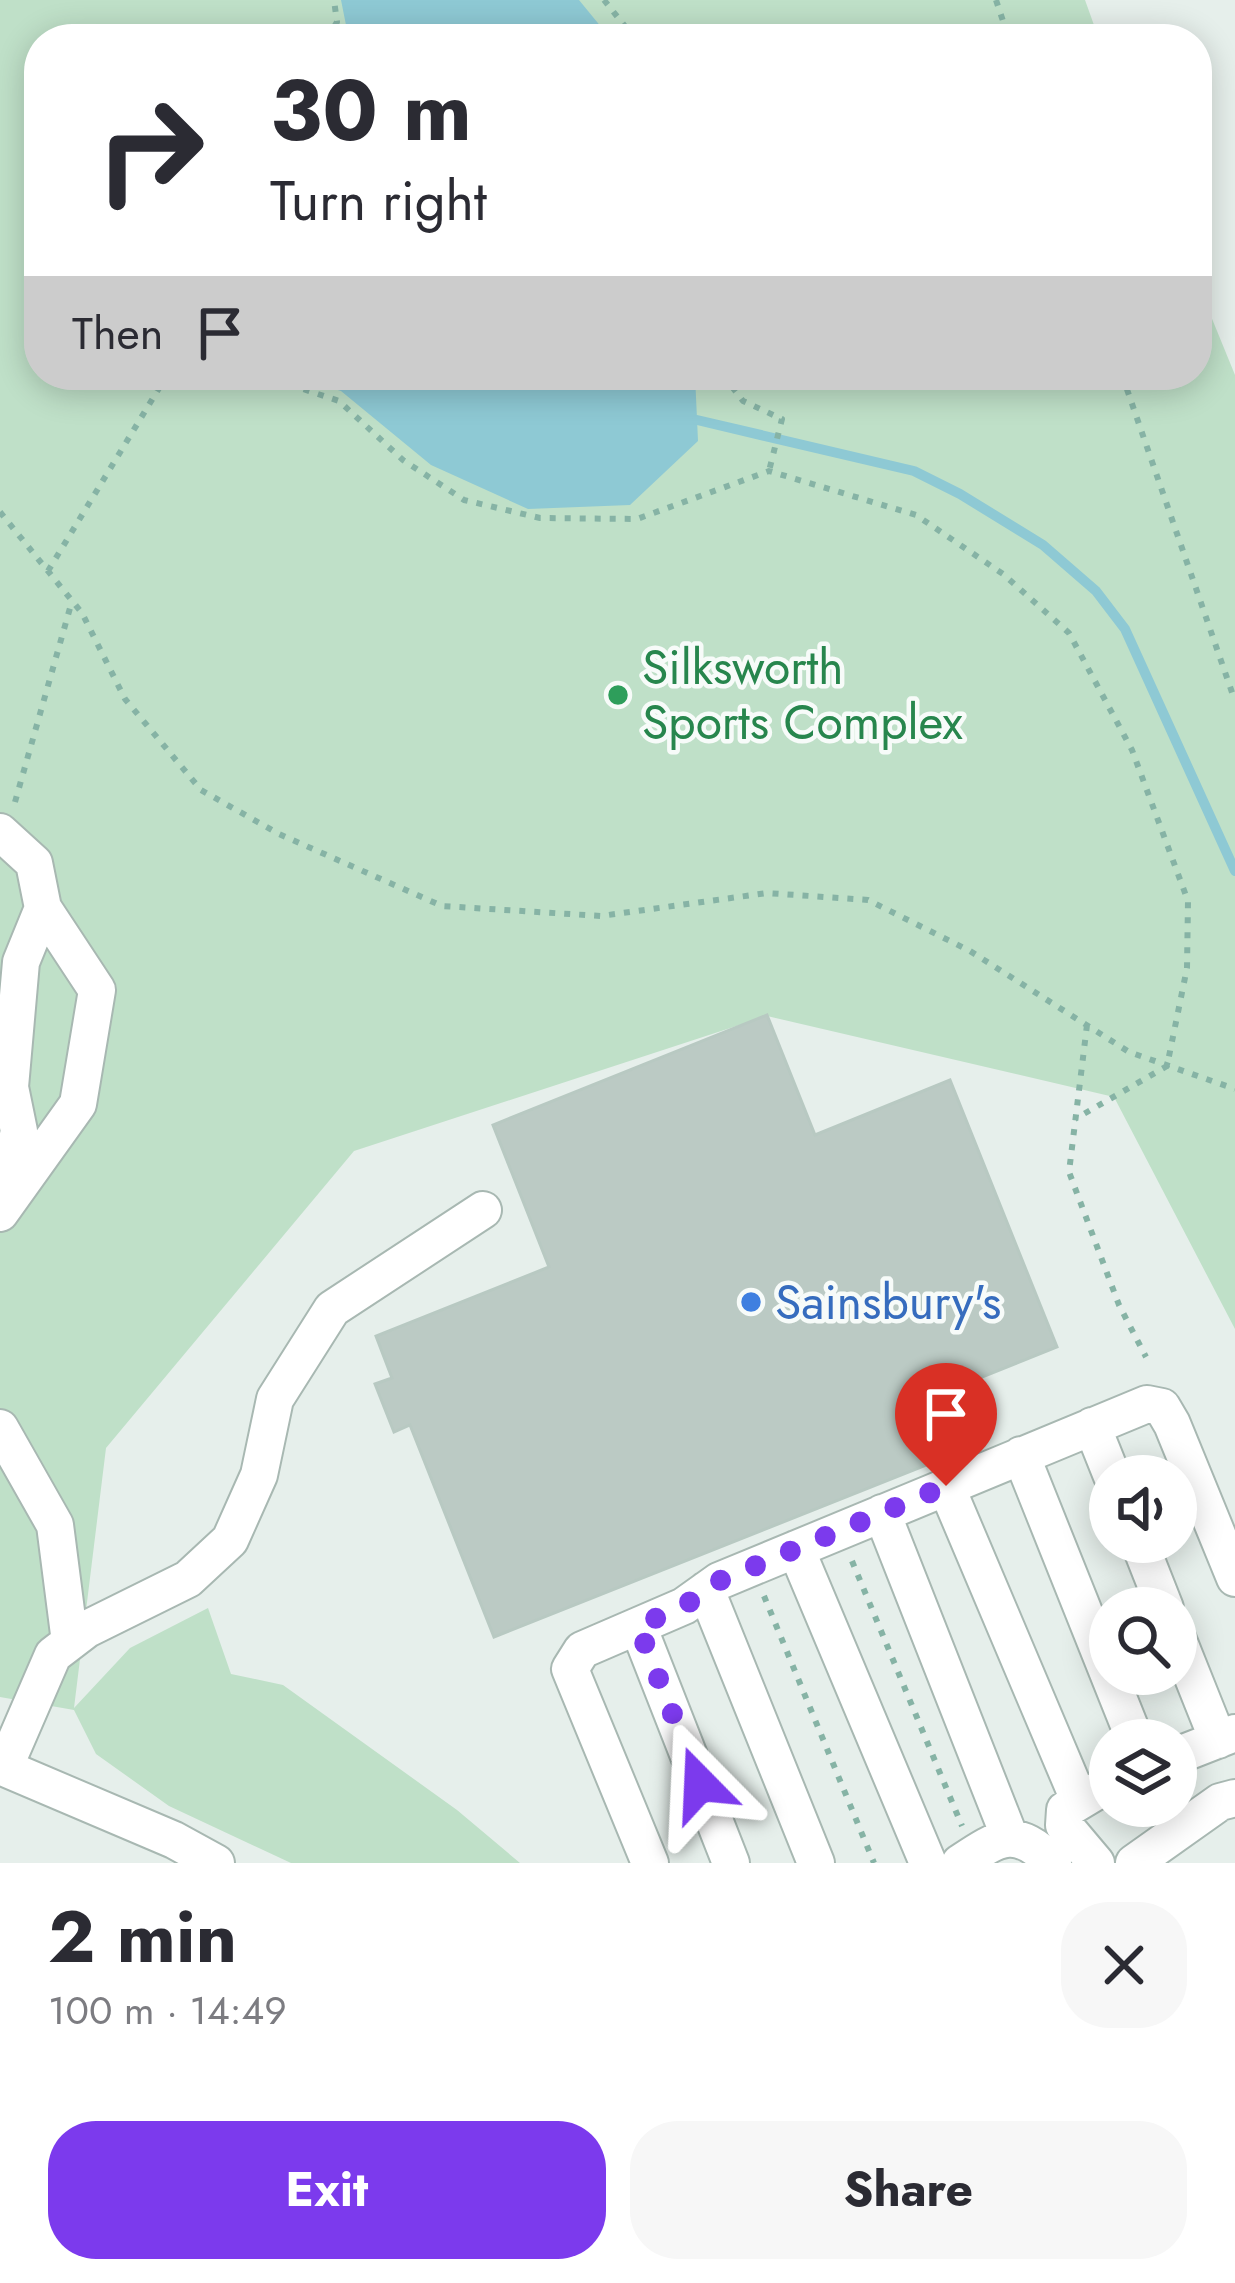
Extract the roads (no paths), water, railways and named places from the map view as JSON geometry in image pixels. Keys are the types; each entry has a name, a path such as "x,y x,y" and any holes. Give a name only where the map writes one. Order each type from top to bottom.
{"street":[{"path":"0,1213 78,1104 97,990 43,908 34,863 3,833"},
{"path":"0,1213 19,1131 10,1087 21,962 43,908"},
{"path":"216,1863 174,1840 2,1767 53,1655 87,1629 188,1580 230,1540 259,1475 275,1399 332,1309 483,1210"},
{"path":"650,1863 570,1669 582,1650 684,1606 752,1567 1147,1404 1162,1407 1235,1578"},
{"path":"1092,1426 1104,1455"},
{"path":"0,1428 55,1526 70,1642"},
{"path":"1021,1455 1127,1719"},
{"path":"946,1486 1089,1779"},
{"path":"882,1513 1032,1848"},
{"path":"796,1549 928,1863"},
{"path":"706,1590 816,1863"},
{"path":"638,1626 731,1863"},
{"path":"1197,1677 1227,1737 1197,1748"},
{"path":"1089,1795 1066,1810 1064,1825 1096,1863"},
{"path":"1134,1863 1220,1802 1235,1798"},
{"path":"964,1853 999,1838 1032,1848"}],"water":[{"path":"341,0 579,0 599,24 346,24"},
{"path":"696,390 698,441 630,505 528,509 431,465 341,391"}],"waterway":[{"path":"697,420 914,471 1043,545 1096,591 1125,629 1235,871"}],"place":[{"name":"Silksworth Sports Complex","path":"618,695"},
{"name":"Sainsbury's","path":"751,1302"}]}
